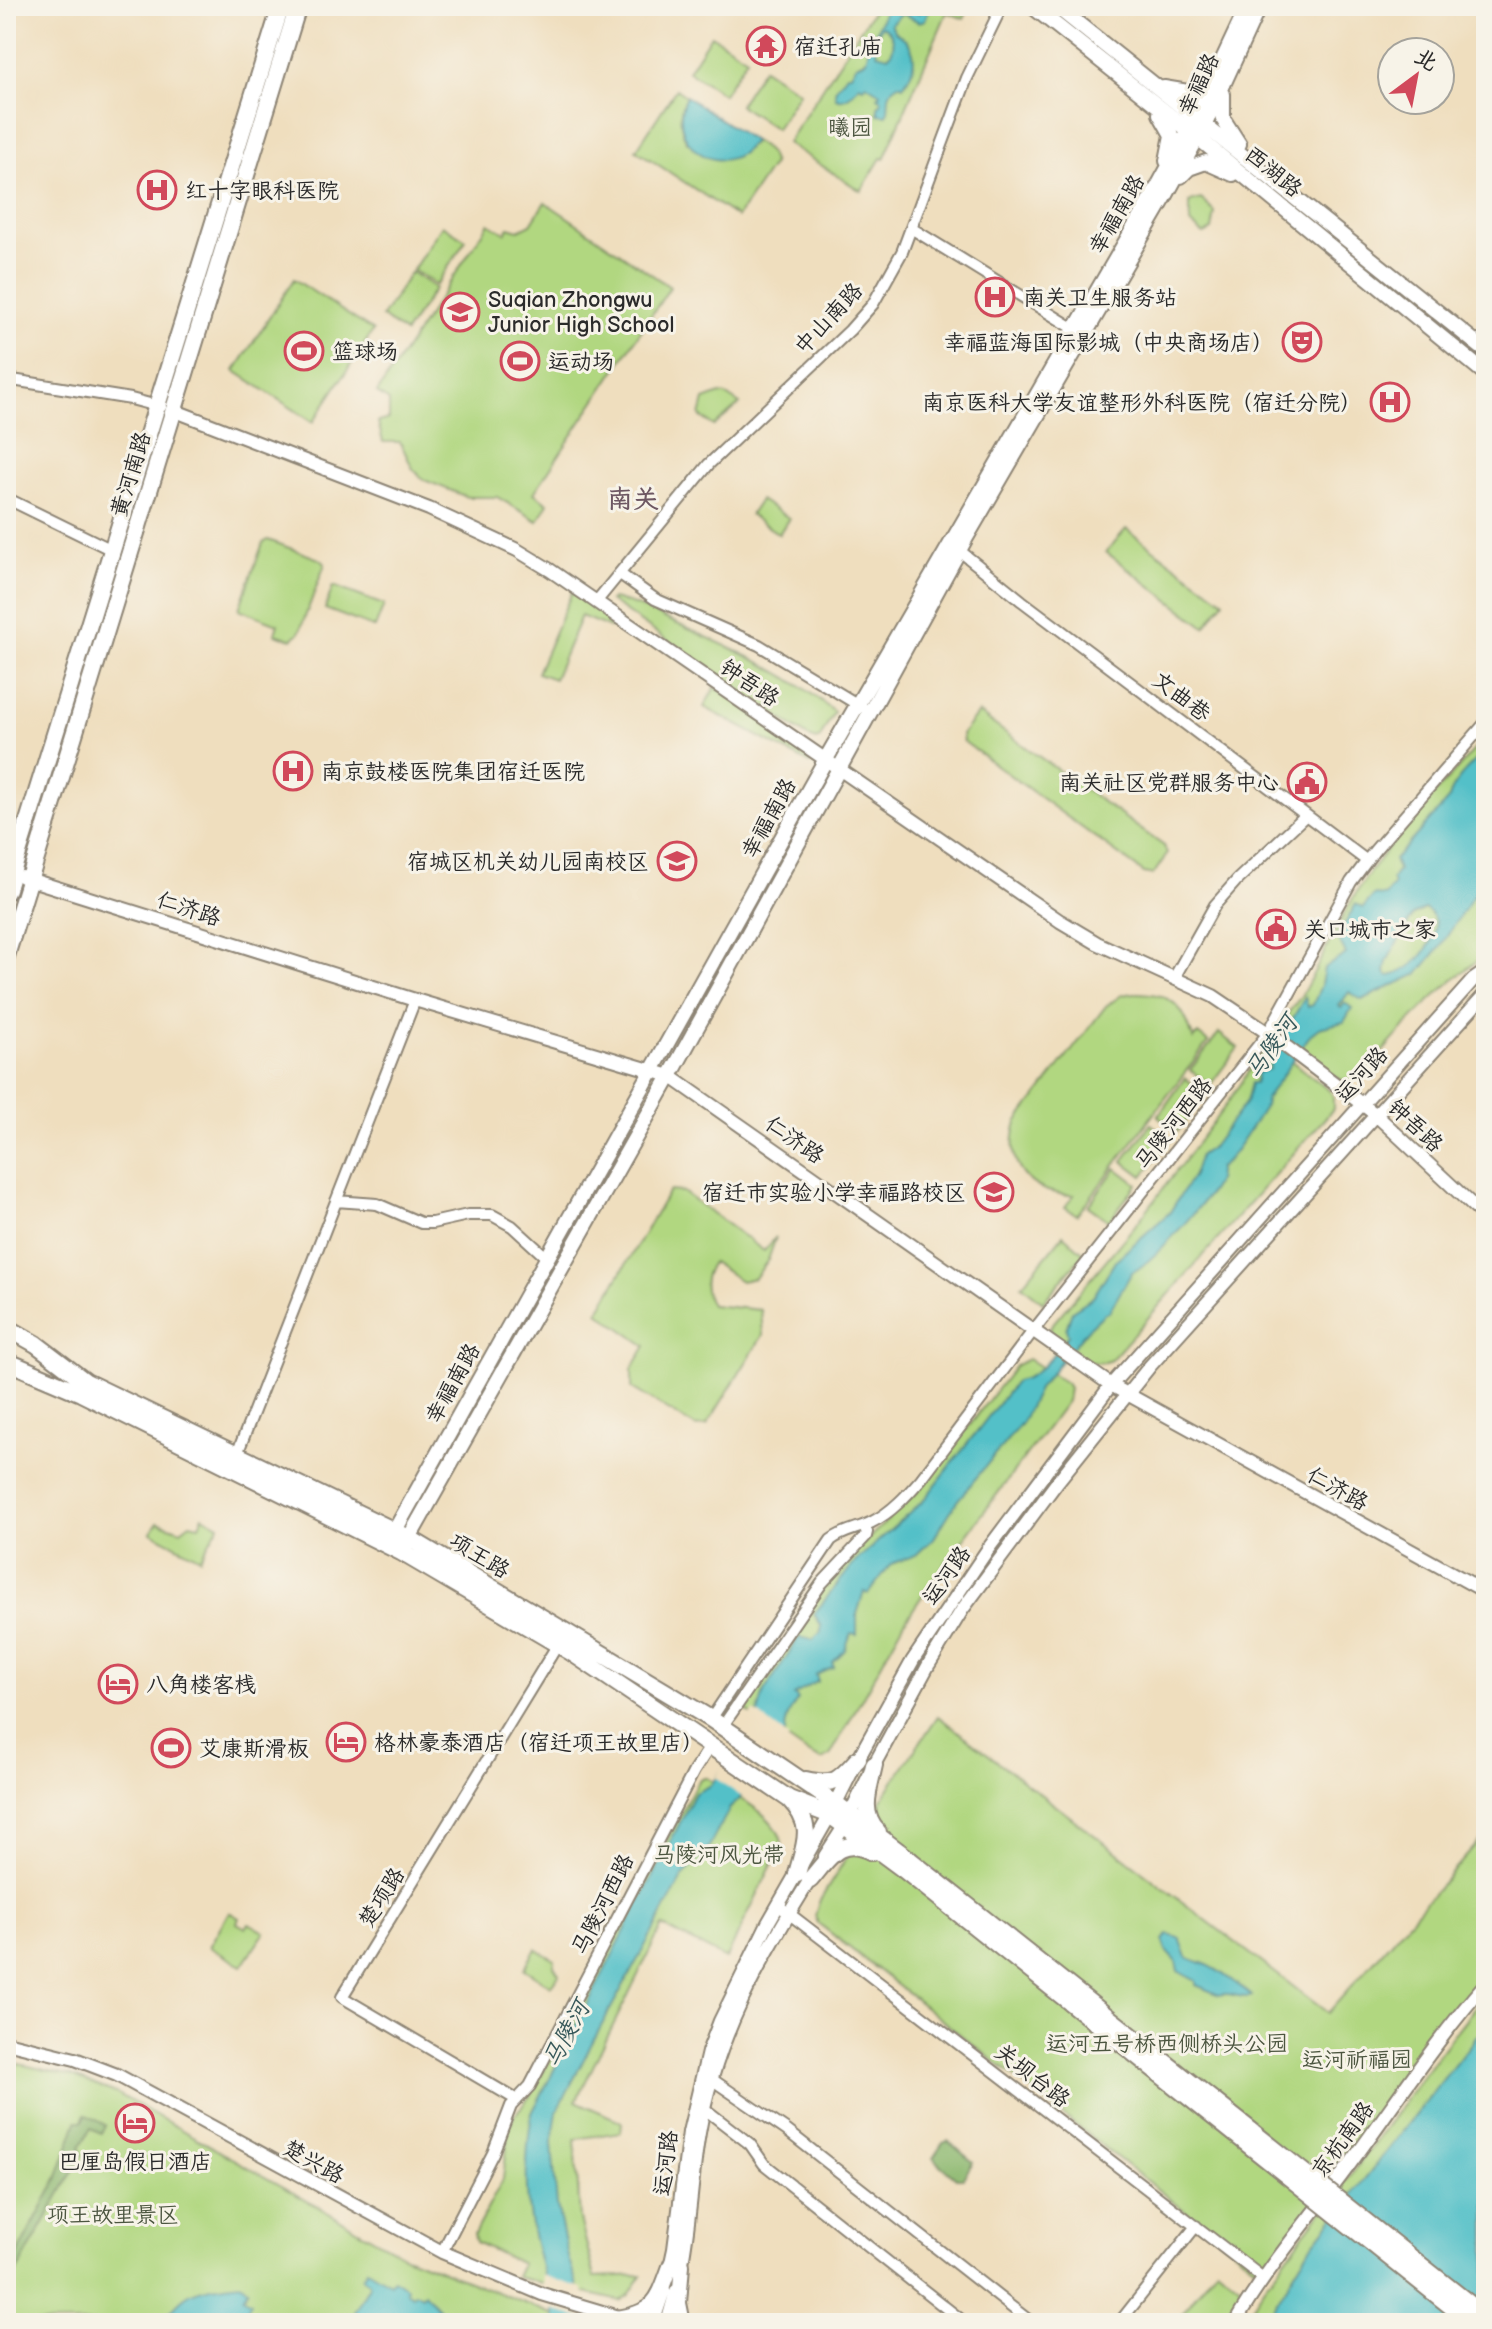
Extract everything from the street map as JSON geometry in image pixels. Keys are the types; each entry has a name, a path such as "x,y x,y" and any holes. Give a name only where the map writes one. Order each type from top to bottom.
{"main road":[{"name":"黄河南路","path":"6,956 281,6"},
{"name":"黄河南路","path":"6,892 112,550 165,408 298,6"},
{"name":"西湖路","path":"1032,6 1151,92 1486,351"},
{"name":"西湖路","path":"1056,6 1151,92"},
{"name":"幸福路","path":"1224,70 1248,6"},
{"name":"幸福路","path":"1197,127 1259,6"},
{"path":"1161,191 1172,135 1151,92 1194,93 1224,70"},
{"path":"1224,70 1223,119 1232,136 1271,187"},
{"name":"幸福南路","path":"398,1542 670,1076 839,767 864,708 954,546 1197,127"},
{"path":"1161,191 1189,168 1206,162 1271,187"},
{"name":"西湖路","path":"1271,187 1486,374"},
{"name":"幸福南路","path":"398,1542 547,1258 826,759 864,708"},
{"name":"项王路","path":"6,1327 36,1344 86,1382 237,1454 717,1723 795,1778 903,1862"},
{"name":"项王路","path":"6,1361 398,1542 558,1644 789,1799 840,1815"},
{"path":"795,1778 826,1784 835,1782 866,1762"},
{"path":"866,1762 867,1817 903,1862 1472,2323"},
{"path":"789,1799 802,1813 806,1829 803,1877"},
{"path":"803,1877 836,1850 847,1845 858,1845 903,1862 1486,2317"},
{"path":"611,2316 639,2314 654,2305 676,2264"},
{"path":"676,2264 683,2323"}],"street":[{"name":"中山南路","path":"596,602 709,464 862,317 881,290 911,228 967,78 1002,6"},
{"path":"911,228 1079,331"},
{"path":"6,379 131,399 165,408"},
{"name":"钟吾路","path":"165,408 429,509 550,570 1060,921 1097,943 1213,996 1272,1036 1375,1114 1486,1218"},
{"path":"6,498 112,550"},
{"name":"文曲巷","path":"954,546 1367,861"},
{"path":"620,574 668,607 755,644 864,708"},
{"name":"马陵河西路","path":"717,1723 831,1540 887,1512 921,1479 1033,1331 1272,1036 1315,944 1351,882 1486,722"},
{"path":"1174,978 1215,905 1306,815"},
{"name":"仁济路","path":"11,874 670,1076 1111,1385 1486,1592"},
{"name":"运河路","path":"667,2323 689,2132 700,2106 720,2021 778,1905 803,1877 840,1815 913,1660 948,1605 1111,1385 1473,980 1486,971"},
{"name":"运河路","path":"866,1762 962,1610 1126,1394 1486,993"},
{"path":"237,1454 415,1000"},
{"path":"336,1201 377,1204 421,1223 468,1215 492,1215 512,1226 547,1258"},
{"name":"马陵河西路","path":"717,1723 822,1583 866,1536 863,1526"},
{"name":"楚项路","path":"517,2100 342,1997 558,1644"},
{"name":"马陵河西路","path":"442,2252 493,2153 507,2114 530,2086 687,1785 711,1745"},
{"name":"运河路","path":"706,2076 740,2002 790,1913 803,1877"},
{"name":"关坝台路","path":"778,1905 1263,2278"},
{"name":"京杭南路","path":"1235,2323 1263,2278 1432,2049 1486,1983"},
{"name":"楚兴路","path":"6,2042 75,2059 117,2075 442,2252 542,2294 639,2323"},
{"path":"706,2076 786,2130 1032,2323"},
{"path":"700,2106 750,2144 764,2164 965,2323"},
{"path":"1119,2323 1196,2226"},
{"name":"运河路","path":"653,2323 676,2264"}],"green space":[{"name":"曦园","path":"876,6 970,6 964,19 947,12 884,159 881,158 861,191 787,143"},
{"path":"711,35 747,58 723,94 688,71"},
{"path":"763,68 799,92 776,129 739,105"},
{"path":"676,89 686,96 680,119 687,142 750,146 753,141 771,156 773,164 737,217 636,150"},
{"path":"1201,199 1215,212 1212,230 1204,234 1190,223 1190,202"},
{"path":"545,202 670,287 534,493 548,503 538,521 497,497 467,497 424,480 413,469 400,442 383,442 378,422 389,419 389,401 377,393 489,223 505,233 509,227 519,230 531,224"},
{"path":"442,225 466,240 436,285 413,270"},
{"path":"411,272 435,288 405,333 382,317"},
{"name":"篮球场","path":"294,279 373,331 313,422 235,371"},
{"path":"720,394 740,404 714,426 700,416 704,400"},
{"path":"760,500 789,518 779,534 750,515"},
{"path":"1126,529 1224,601 1205,627 1106,552"},
{"path":"268,540 322,560 325,564 299,633 292,639 275,634 278,624 239,609 263,543"},
{"path":"333,586 384,605 375,628 325,609"},
{"path":"572,592 613,620 610,628 581,616 554,679 537,673"},
{"path":"612,599 648,611 722,644 800,685 834,712 820,738 808,737 610,601"},
{"path":"715,687 815,755 810,764 704,707"},
{"path":"978,713 1164,846 1167,854 1153,875 1144,873 963,741 962,734"},
{"path":"1486,736 1486,955 1434,997 1359,1079 1342,1080 1287,1039 1282,1033 1283,1023 1370,872 1412,819"},
{"path":"1122,995 1157,995 1174,1003 1185,1017 1193,1039 1198,1034 1208,1042 1077,1215 1065,1207 1074,1195 1044,1190 1024,1175 1017,1165 1014,1138 1017,1122 1106,1006"},
{"path":"1219,1033 1238,1048 1210,1085 1190,1070"},
{"path":"1269,1049 1277,1050 1330,1091 1333,1109 1111,1360 1095,1362 1080,1357 1052,1337 1050,1327 1138,1222 1226,1105 1257,1058"},
{"path":"1185,1078 1206,1094 1178,1131 1158,1116"},
{"path":"1151,1124 1171,1139 1143,1176 1123,1161"},
{"path":"1116,1168 1137,1184 1109,1221 1088,1206"},
{"path":"669,1191 683,1192 764,1251 776,1237 768,1260 755,1278 741,1281 712,1262 706,1273 704,1283 711,1305 761,1310 763,1335 707,1425 696,1427 632,1388 632,1369 646,1346 598,1312"},
{"path":"1063,1235 1084,1253 1043,1302 1022,1285"},
{"path":"1028,1359 1066,1383 1069,1388 1067,1401 932,1581 904,1623 830,1756 822,1760 807,1753 740,1706 824,1587 849,1557 919,1490 1015,1366"},
{"path":"203,1516 219,1525 200,1558 151,1532 158,1522 181,1530 190,1523 199,1525"},
{"name":"运河五号桥西侧桥头公园","path":"938,1716 1328,2013 1486,1834 1486,1974 1266,2266 1259,2269 818,1923 815,1916 819,1902 889,1788"},
{"name":"马陵河风光带","path":"701,1778 707,1778 763,1814 779,1833 782,1844 726,1959 662,1926 576,2101 622,2122 621,2132 575,2139 580,2219 595,2277 642,2275 629,2295 620,2301 516,2277 522,2264 476,2242 474,2234 503,2179 508,2139 503,2140 512,2120 532,2093"},
{"path":"229,1912 239,1918 237,1923 246,1928 249,1923 265,1932 242,1966 209,1947"},
{"path":"536,1949 555,1960 554,1966 559,1974 551,1986 524,1969"},
{"path":"1486,1994 1486,2025 1307,2252 1264,2323 1242,2323 1280,2266"},
{"name":"项王故里景区","path":"6,2061 72,2076 118,2094 405,2256 555,2315 554,2323 6,2323"},
{"path":"86,2114 105,2125 101,2133 91,2128 80,2147 82,2155 6,2291 6,2275 57,2179 77,2121 83,2121"},
{"path":"948,2141 973,2162 963,2178 956,2178 933,2158 943,2143"},
{"path":"1217,2267 1244,2289 1245,2296 1230,2323 1175,2323"}],"water":[{"path":"923,6 931,6 925,20 919,22 902,13 891,24 909,43 914,62 903,86 899,84 891,90 887,115 878,114 882,100 878,97 880,93 866,84 863,87 859,85 846,98 836,98 835,90 847,74 866,60 870,44 867,39 876,32 885,10 898,8 920,13","holes":["882,26 893,44 888,56 877,53 874,39"]},
{"path":"686,96 753,141 741,153 727,159 713,159 700,153 690,144 683,130 681,114"},
{"path":"1486,750 1486,876 1440,947 1418,974 1362,1000 1349,992 1339,1006 1341,1008 1345,1003 1352,1008 1344,1022 1319,1028 1311,1034 1266,1099 1265,1106 1243,1140 1218,1168 1213,1188 1165,1245 1132,1272 1109,1312 1087,1330 1039,1387 1022,1422 957,1501 934,1538 916,1555 891,1564 868,1594 864,1592 857,1614 857,1634 851,1633 845,1650 832,1663 834,1667 816,1675 818,1681 794,1695 798,1699 788,1717 785,1737 730,1808 705,1854 682,1878 557,2112 552,2143 557,2206 569,2261 590,2323 554,2323 555,2315 536,2248 527,2197 532,2113 695,1793 711,1785 757,1717 764,1692 799,1637 813,1640 821,1632 821,1625 814,1614 855,1562 923,1501 1016,1381 1033,1375 1052,1356 1068,1335 1066,1329 1072,1311 1093,1297 1116,1260 1170,1212 1193,1175 1200,1155 1213,1146 1246,1102 1256,1073 1270,1069 1269,1060 1305,997 1308,1007 1313,1005 1324,968 1346,954 1337,937 1356,904 1363,908 1374,895 1385,896 1394,884 1392,879 1398,870 1394,860 1449,799 1459,778","holes":["1425,909 1433,917 1433,938 1427,949 1408,968 1387,976 1387,961 1413,915"]},
{"path":"1168,1935 1180,1938 1187,1957 1216,1970 1252,1996 1219,1995 1196,1985 1196,1981 1178,1971 1176,1961 1166,1950 1163,1940"},
{"path":"1486,2025 1486,2323 1264,2323 1307,2252"},
{"path":"367,2269 390,2283 393,2279 413,2295 415,2292 422,2296 424,2293 441,2311 459,2323 433,2323 428,2318 425,2321 420,2318 412,2323 394,2314 387,2323 348,2323 370,2284 362,2278"},
{"path":"240,2283 248,2289 243,2297 251,2302 245,2313 251,2317 249,2321 252,2323 162,2323 179,2302 195,2291"}],"pier":[{"path":"754,1711 789,1738 745,1799 715,1778"},
{"path":"541,2275 582,2288 594,2323 549,2308"}],"place":[{"name":"宿迁孔庙","path":"766,46"},
{"name":"红十字眼科医院","path":"157,190"},
{"name":"南关卫生服务站","path":"995,297"},
{"name":"Suqian Zhongwu Junior High School","path":"460,312"},
{"name":"幸福蓝海国际影城（中央商场店）","path":"1302,342"},
{"name":"篮球场","path":"304,351"},
{"name":"运动场","path":"520,361"},
{"name":"南京医科大学友谊整形外科医院（宿迁分院）","path":"1390,402"},
{"name":"南京鼓楼医院集团宿迁医院","path":"293,771"},
{"name":"南关社区党群服务中心","path":"1307,782"},
{"name":"宿城区机关幼儿园南校区","path":"677,861"},
{"name":"关口城市之家","path":"1276,929"},
{"name":"宿迁市实验小学幸福路校区","path":"994,1192"},
{"name":"八角楼客栈","path":"118,1684"},
{"name":"格林豪泰酒店（宿迁项王故里店）","path":"346,1742"},
{"name":"艾康斯滑板","path":"171,1748"},
{"name":"巴厘岛假日酒店","path":"135,2123"}],"district":[{"name":"南关","path":"633,499"}],"water label":[{"name":"马陵河","path":"1271,1047"},
{"name":"马陵河","path":"566,2034"}],"park label":[{"name":"运河祈福园","path":"1357,2059"}]}
